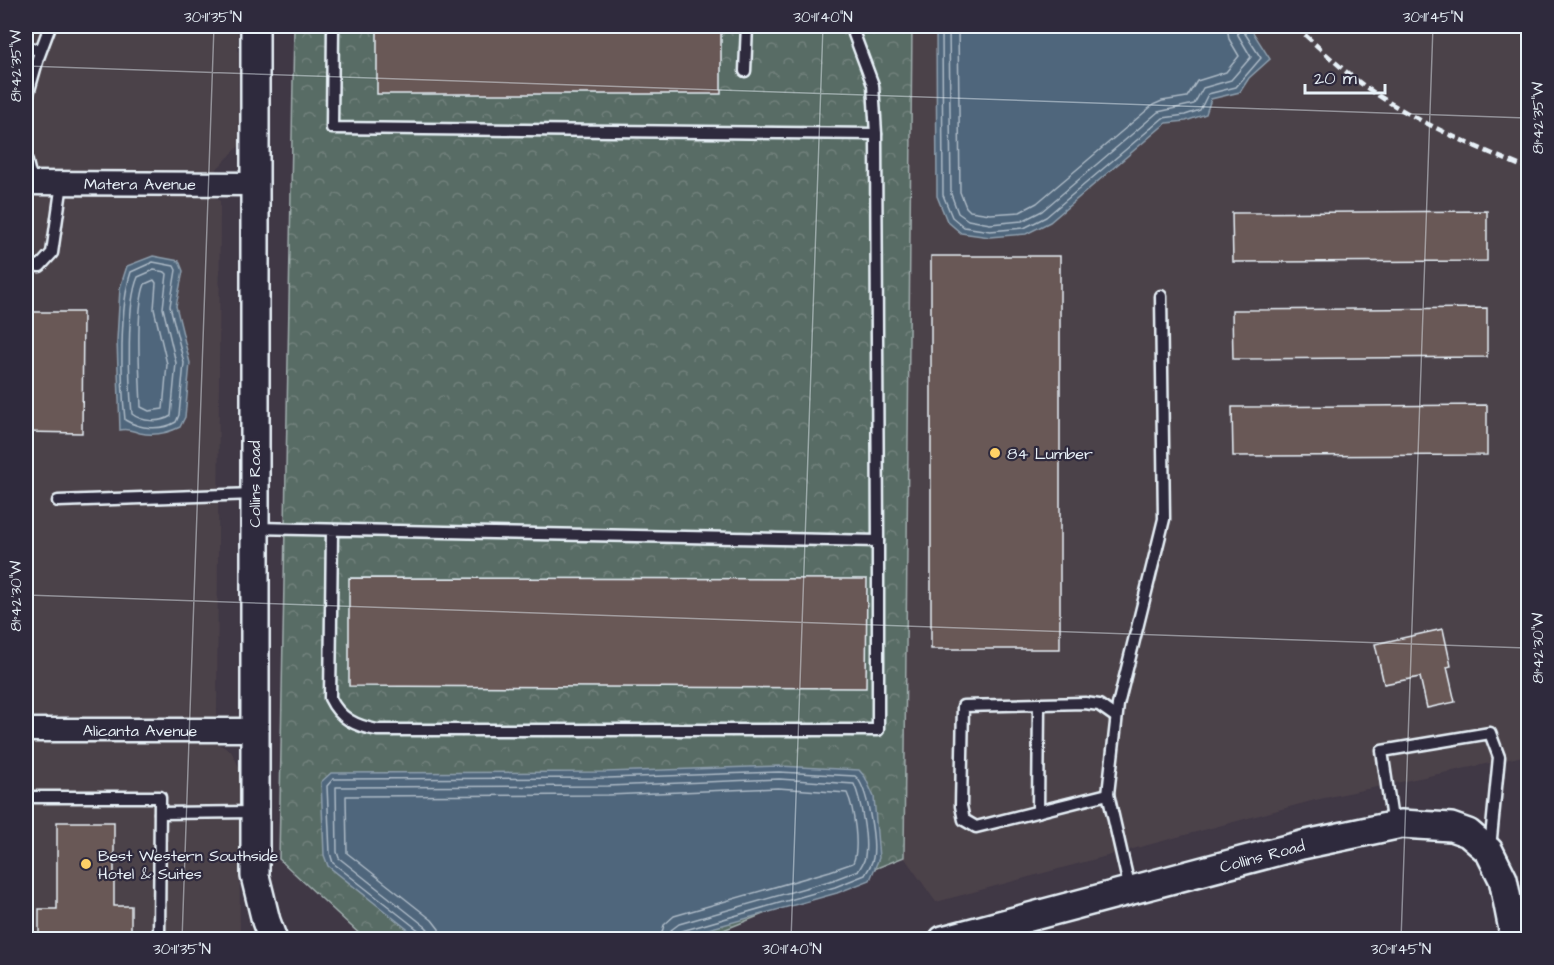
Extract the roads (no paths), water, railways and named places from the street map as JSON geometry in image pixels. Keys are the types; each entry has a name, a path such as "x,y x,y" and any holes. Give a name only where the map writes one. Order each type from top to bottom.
{"street":[{"name":"Collins Road","path":"255,26 255,876 273,939"},
{"name":"Matera Avenue","path":"29,183 255,184"},
{"name":"Alicanta Avenue","path":"26,730 254,730"},
{"name":"Collins Road","path":"943,939 1302,845 1401,824 1450,827 1468,833 1489,851 1503,879 1515,939"}],"lane":[{"path":"26,101 40,50 50,26"},
{"path":"333,26 332,128 876,134"},
{"path":"745,71 747,26"},
{"path":"332,531 330,698 334,707 351,723 377,730 878,730 876,134 873,85 851,26"},
{"path":"26,47 40,50"},
{"path":"26,158 29,183"},
{"path":"26,266 40,266 52,253 62,183"},
{"path":"1131,890 1108,794 1116,717 1164,519 1161,296"},
{"path":"58,501 255,494"},
{"path":"254,528 878,541"},
{"path":"1108,794 976,827 964,820 961,806 963,706 1085,703 1099,705 1116,717"},
{"path":"1038,812 1039,704"},
{"path":"1393,826 1382,752 1490,733 1499,757 1489,851"},
{"path":"26,797 160,797 159,939"},
{"path":"160,813 255,812"}],"water":[{"path":"936,26 1249,26 1270,59 1249,78 1240,92 1211,99 1206,114 1186,121 1166,123 1050,222 1026,234 990,237 961,233 947,221 937,196"},
{"path":"153,256 179,261 183,271 176,306 190,363 185,417 180,427 150,434 120,430 117,340 120,288 127,266"},
{"path":"779,766 859,770 865,777 874,797 879,858 870,880 837,893 673,939 421,940 328,866 324,855 321,782 331,773 607,772"}],"railway":[{"path":"1295,26 1334,62 1376,94 1450,135 1528,169"}],"place":[{"name":"84 Lumber","path":"995,453"},
{"name":"Best Western Southside Hotel & Suites","path":"86,864"}]}
